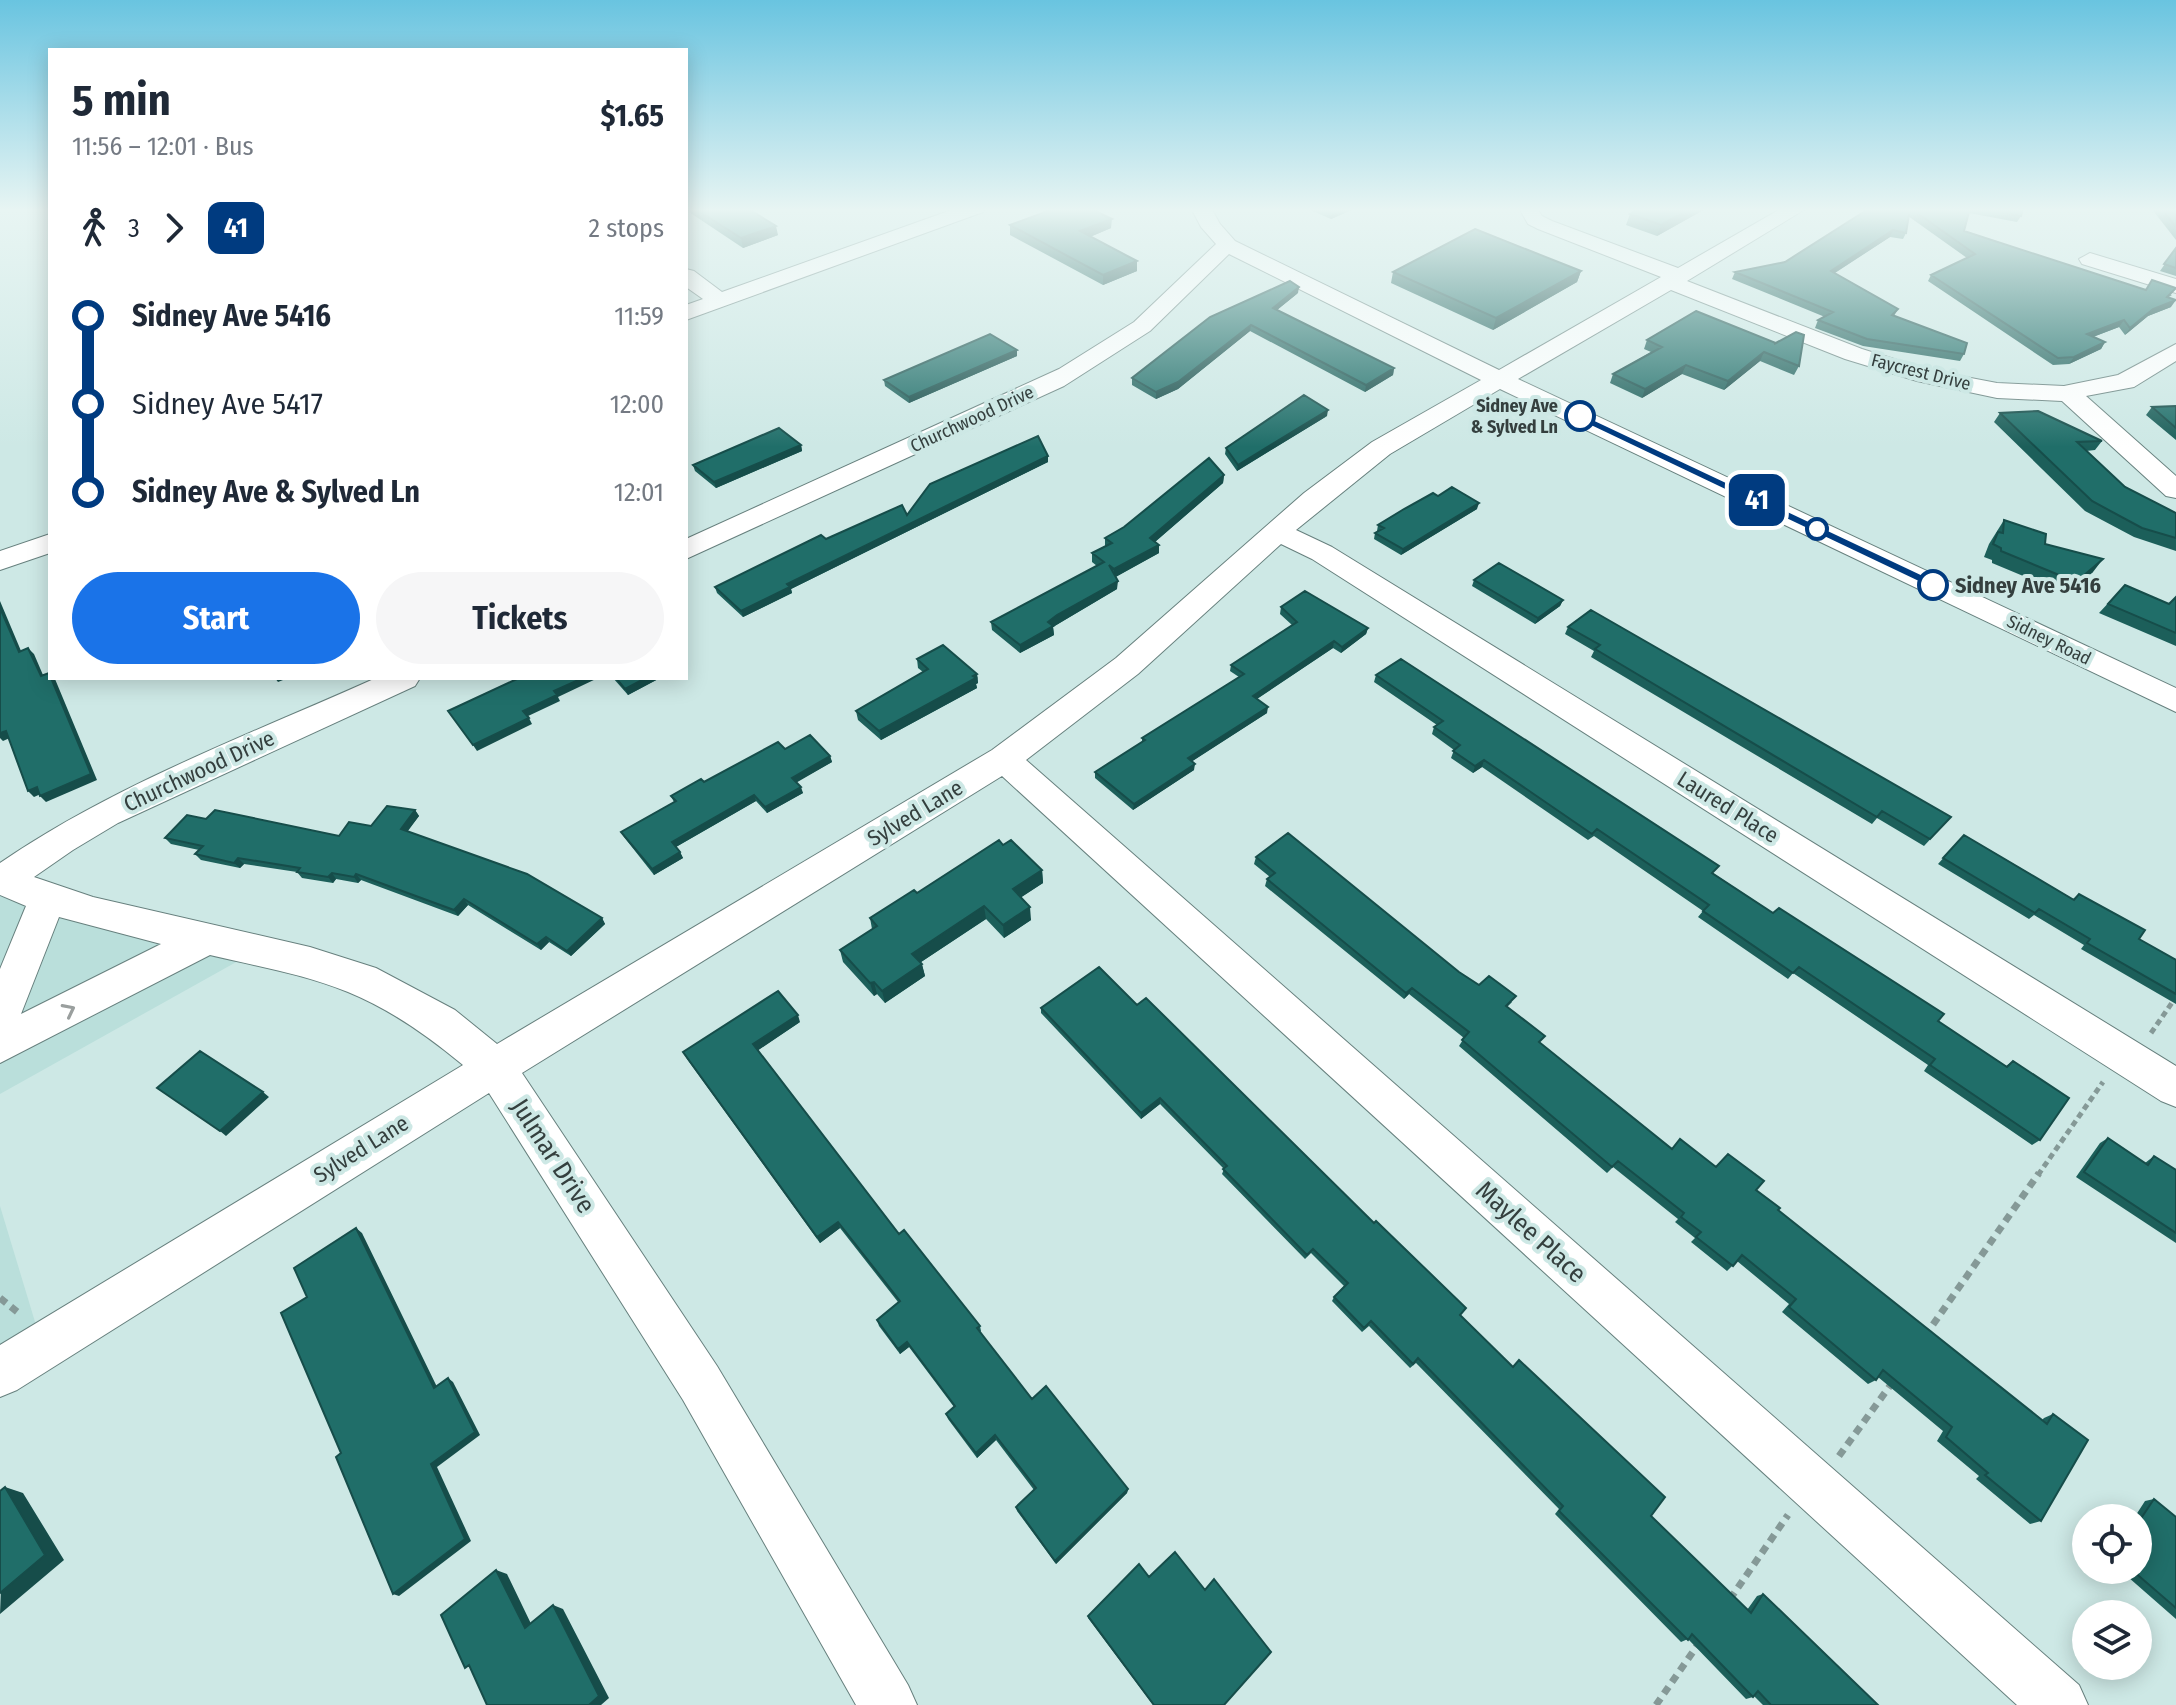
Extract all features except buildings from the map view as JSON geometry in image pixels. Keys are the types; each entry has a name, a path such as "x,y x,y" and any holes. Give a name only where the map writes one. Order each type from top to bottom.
{"street":[{"path":"701,288 719,301"},
{"path":"688,312 756,288"},
{"name":"Churchwood Drive","path":"688,549 1055,381 1095,359 1155,316 1180,288"},
{"name":"Sidney Road","path":"1311,288 2176,701"},
{"name":"Sylved Lane","path":"0,1371 1004,759 1127,666 1277,531 1381,448 1659,288"},
{"name":"Faycrest Drive","path":"1694,288 1870,361 1913,373 2003,390 2068,393 2142,377 2176,351"},
{"path":"2068,393 2176,490"},
{"name":"Laured Place","path":"1277,531 1322,553 2176,1088"},
{"path":"0,561 48,544"},
{"name":"Churchwood Drive","path":"2,879 106,814 400,680"},
{"name":"Maylee Place","path":"1004,759 2059,1705"},
{"name":"Julmar Drive","path":"2,879 47,899 310,963 362,980 441,1022 496,1068 700,1383 888,1705"},
{"path":"0,1018 47,899"},
{"path":"0,1045 206,939"}],"path":[{"path":"1917,1347 2109,1073 2131,1059 2176,997"},
{"path":"0,1298 24,1318"},
{"path":"1728,1602 1811,1485 1844,1451 1899,1373"},
{"path":"1656,1705 1701,1641"}],"shaded area":[{"path":"0,879 256,951 0,1094"},
{"path":"0,1206 42,1345 0,1373"}],"bus line":[{"name":"41","path":"1580,416 1933,585"}],"place":[{"name":"Sidney Ave & Sylved Ln","path":"1580,416"},
{"name":"Sidney Ave 5416","path":"1933,585"}]}
